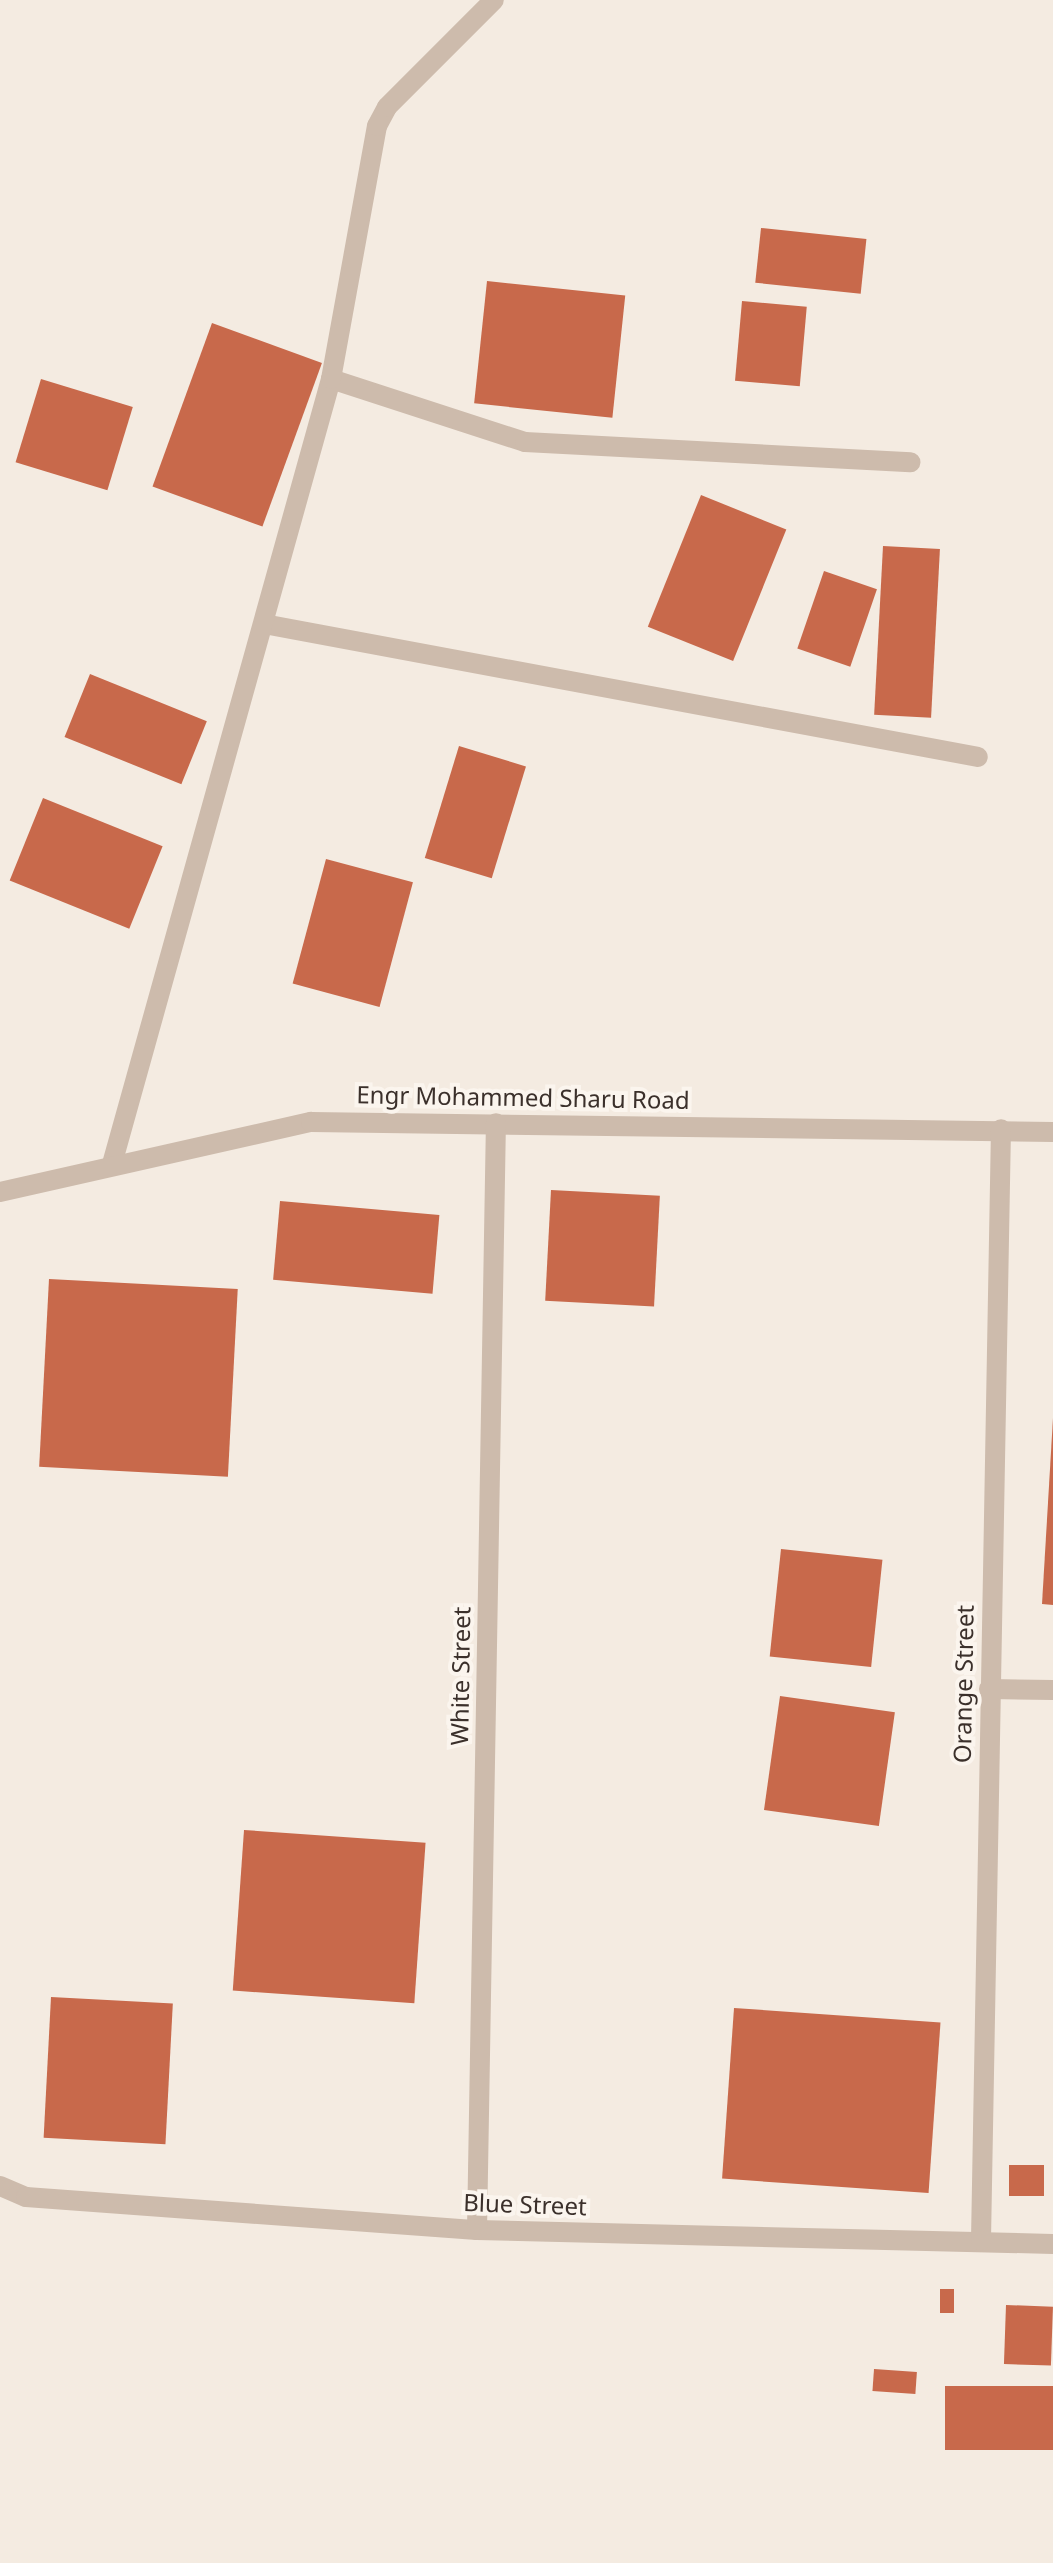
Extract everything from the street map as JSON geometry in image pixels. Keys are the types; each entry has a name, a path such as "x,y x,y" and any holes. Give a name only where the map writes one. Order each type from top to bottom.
{"street":[{"path":"112,1164 331,379 377,126 393,100 494,0"},
{"path":"331,379 525,442 910,462"},
{"path":"264,624 978,757"},
{"name":"Engr Mohammed Sharu Road","path":"0,1192 112,1164 311,1122 1053,1132"},
{"name":"White Street","path":"477,2230 496,1123"},
{"name":"Orange Street","path":"981,2240 1001,1129"},
{"path":"989,1689 1053,1690"},
{"name":"Blue Street","path":"0,2186 26,2197 477,2230 1053,2244"}],"building":[{"path":"761,228 866,239 861,294 755,283"},
{"path":"487,281 625,296 612,418 474,403"},
{"path":"742,301 807,307 800,386 735,381"},
{"path":"212,323 322,363 262,527 152,487"},
{"path":"41,379 133,407 107,490 16,462"},
{"path":"701,495 786,529 733,661 648,627"},
{"path":"883,546 940,549 931,718 874,715"},
{"path":"824,571 877,589 850,667 797,649"},
{"path":"90,674 207,721 181,784 65,737"},
{"path":"459,746 526,766 492,878 425,858"},
{"path":"43,798 163,846 129,929 10,881"},
{"path":"326,859 413,882 380,1007 293,984"},
{"path":"551,1190 660,1196 654,1307 545,1301"},
{"path":"280,1201 439,1215 433,1294 273,1280"},
{"path":"49,1279 238,1289 228,1477 39,1467"},
{"path":"1053,1418 1053,1605 1042,1604"},
{"path":"781,1549 882,1560 871,1667 770,1656"},
{"path":"780,1696 895,1712 879,1826 764,1810"},
{"path":"244,1830 426,1843 414,2003 233,1991"},
{"path":"51,1997 173,2003 165,2144 44,2138"},
{"path":"734,2008 940,2022 929,2193 722,2179"},
{"path":"1009,2165 1044,2165 1044,2196 1009,2196"},
{"path":"940,2289 954,2289 954,2313 940,2313"},
{"path":"1006,2305 1053,2307 1051,2366 1004,2364"},
{"path":"874,2369 917,2372 915,2394 872,2391"},
{"path":"945,2386 1053,2386 1053,2450 945,2450"}]}
